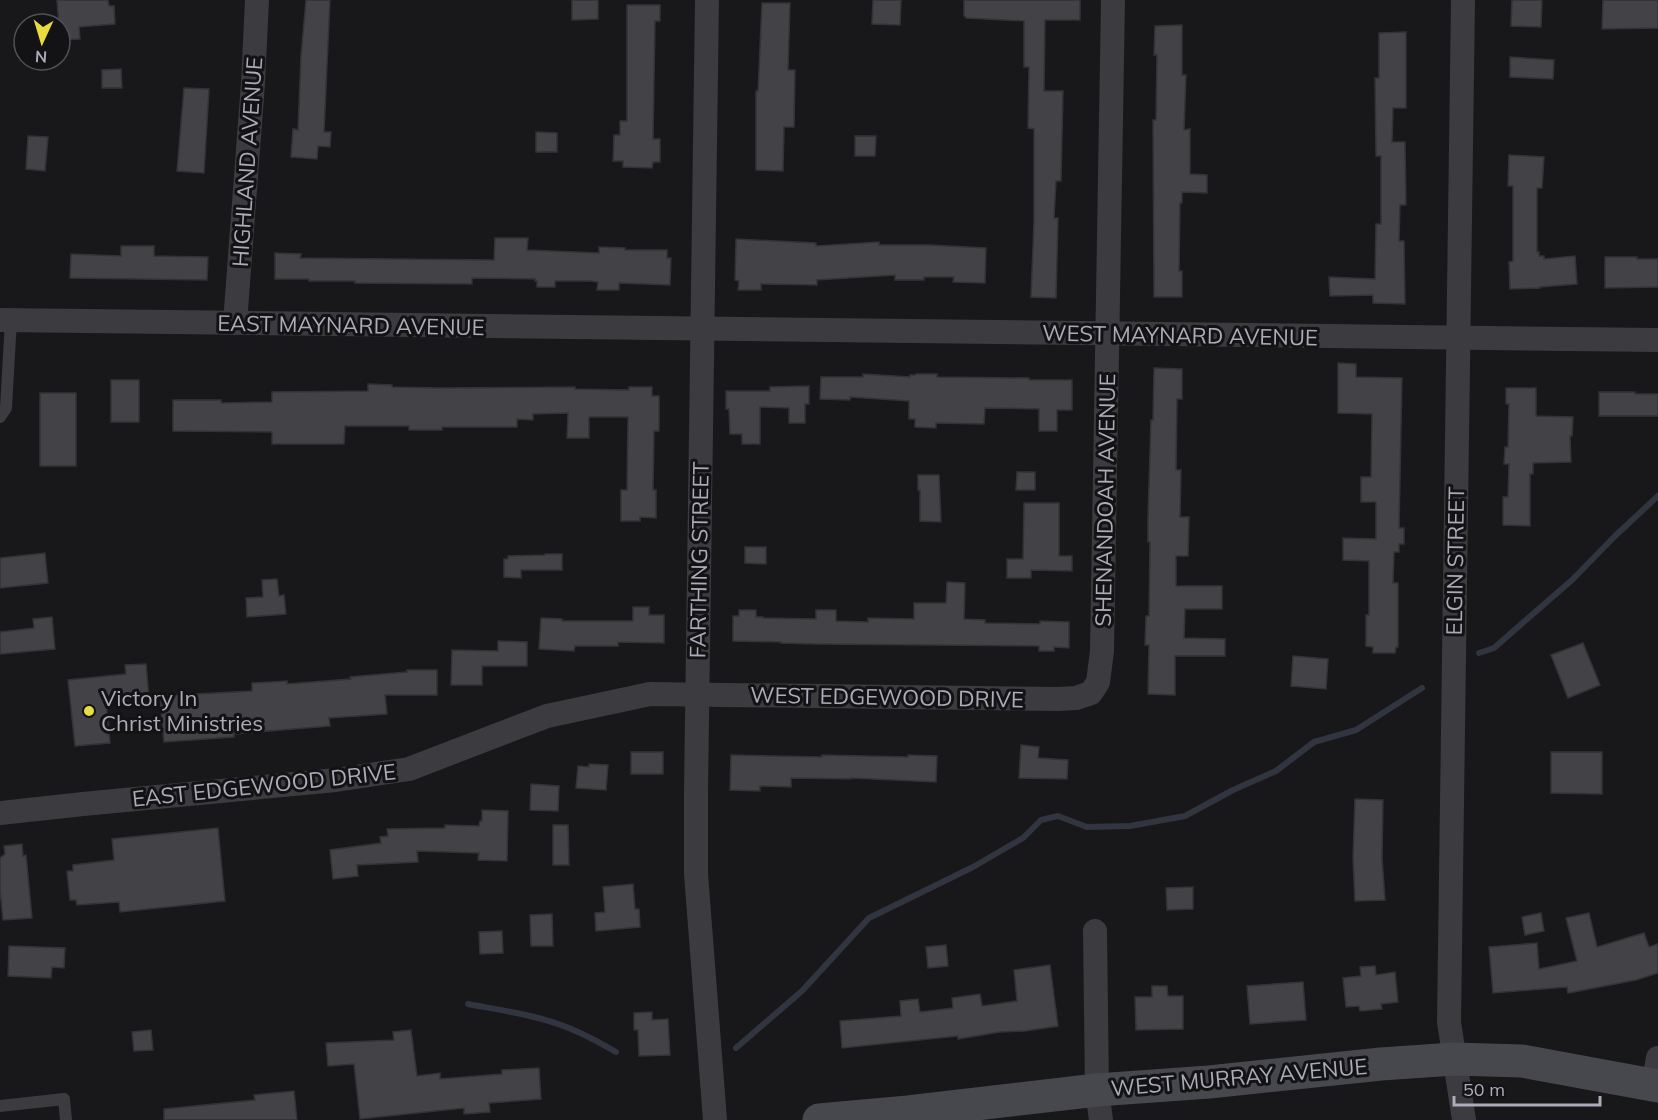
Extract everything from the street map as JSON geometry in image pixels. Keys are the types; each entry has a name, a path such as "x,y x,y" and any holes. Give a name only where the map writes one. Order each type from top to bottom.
{"street":[{"name":"HIGHLAND AVENUE","path":"235,323 257,0"},
{"name":"FARTHING STREET","path":"706,0 696,874 715,1120"},
{"name":"SHENANDOAH AVENUE","path":"1076,698 1091,693 1098,682 1102,651 1113,0"},
{"name":"ELGIN STREET","path":"1463,0 1449,1022 1464,1120"},
{"name":"EAST MAYNARD AVENUE","path":"5,320 702,330"},
{"name":"WEST MAYNARD AVENUE","path":"702,330 1658,340"},
{"name":"EAST EDGEWOOD DRIVE","path":"0,813 336,780 410,770 547,716 650,694 697,694"},
{"name":"WEST EDGEWOOD DRIVE","path":"697,694 1076,698"},
{"path":"1095,931 1099,1105"},
{"name":"WEST MURRAY AVENUE","path":"819,1120 908,1112 1099,1105 1209,1082 1454,1059 1522,1060 1656,1076"}],"lane":[{"path":"0,417 6,408 5,320"},
{"path":"0,1107 64,1099 66,1120"}],"building":[{"path":"57,0 108,0 109,6 114,6 115,24 79,27 80,39 72,39 72,12 58,12"},
{"path":"306,0 330,0 324,132 331,132 330,147 318,146 317,159 291,157 293,129 298,130"},
{"path":"572,0 598,0 598,19 572,20"},
{"path":"873,0 901,0 900,25 872,24"},
{"path":"964,0 1080,0 1080,20 1045,20 1044,91 1063,91 1061,181 1056,181 1054,218 1058,218 1056,298 1031,297 1034,129 1028,128 1029,67 1024,67 1024,21 966,18"},
{"path":"1512,0 1542,0 1541,27 1511,26"},
{"path":"1603,0 1658,0 1658,28 1602,29"},
{"path":"762,3 790,3 788,70 795,70 794,127 784,127 783,171 756,170 756,91 758,91"},
{"path":"627,5 660,5 660,21 655,21 653,139 660,139 660,162 653,162 652,168 623,167 623,161 613,161 614,135 620,135 620,121 627,121"},
{"path":"1182,25 1182,75 1186,75 1184,130 1190,129 1190,174 1207,175 1207,193 1182,192 1179,271 1182,271 1182,297 1154,297 1153,120 1156,120 1157,55 1154,55 1155,26"},
{"path":"1406,32 1406,108 1393,108 1392,142 1405,142 1406,205 1400,205 1399,241 1404,241 1405,304 1373,303 1373,295 1330,296 1329,277 1375,279 1376,224 1381,224 1381,156 1376,156 1375,78 1379,78 1379,33"},
{"path":"1510,57 1554,60 1553,79 1510,77"},
{"path":"121,69 122,88 102,88 102,70"},
{"path":"184,88 209,89 204,173 177,171"},
{"path":"536,132 557,133 557,152 536,152"},
{"path":"28,136 48,137 45,171 26,169"},
{"path":"855,136 876,136 875,156 855,156"},
{"path":"1509,155 1544,157 1542,188 1537,188 1537,252 1539,256 1544,256 1544,259 1575,256 1577,284 1510,289 1509,262 1513,261 1513,186 1508,186"},
{"path":"495,238 528,238 527,250 599,253 599,247 625,248 625,250 667,250 667,258 671,258 670,285 619,283 619,290 597,290 598,282 555,281 555,287 537,287 535,279 472,278 472,284 355,283 355,281 275,279 275,253 301,254 300,258 494,260"},
{"path":"736,239 816,243 816,246 879,242 879,245 986,248 985,283 953,282 954,277 895,280 895,275 817,280 817,285 761,284 761,290 738,290 739,281 735,280"},
{"path":"121,246 154,246 154,256 208,257 207,280 70,278 71,254 121,256"},
{"path":"1605,257 1658,259 1658,287 1605,288"},
{"path":"1338,363 1356,364 1356,377 1402,378 1399,528 1404,528 1404,544 1399,544 1399,552 1394,552 1393,583 1398,583 1398,647 1395,653 1373,653 1373,647 1366,646 1366,615 1369,615 1369,561 1343,560 1343,538 1376,539 1376,502 1361,502 1361,477 1371,477 1372,414 1338,413"},
{"path":"1154,368 1182,369 1182,399 1177,399 1176,470 1181,470 1180,517 1189,517 1188,556 1176,556 1176,586 1222,586 1222,609 1185,609 1184,638 1225,639 1225,656 1175,656 1175,695 1148,694 1149,645 1145,645 1146,616 1149,616 1148,517"},
{"path":"863,374 910,377 916,374 937,374 937,377 1072,380 1072,410 1057,410 1057,431 1039,431 1039,409 985,408 984,424 936,423 936,428 915,427 915,419 909,419 909,401 850,397 850,400 820,399 821,377 863,377"},
{"path":"111,380 139,380 139,422 111,422"},
{"path":"368,384 392,385 392,387 575,387 575,389 629,390 629,387 652,387 652,396 659,396 659,431 654,431 653,490 656,490 656,518 640,517 640,521 621,521 621,490 627,490 628,417 589,417 589,438 567,438 568,413 533,414 533,420 517,419 517,427 442,427 442,430 409,430 409,426 345,426 344,444 272,444 272,432 173,431 173,400 221,400 221,403 272,402 272,392 368,391"},
{"path":"809,386 809,404 805,404 805,423 789,423 789,408 760,407 760,444 742,444 742,434 730,434 726,391 770,391 770,387"},
{"path":"1506,388 1536,388 1536,416 1573,417 1572,436 1570,436 1571,462 1533,463 1533,474 1530,474 1530,526 1503,525 1503,497 1508,497 1509,464 1504,464 1505,447 1508,447 1509,404 1506,404"},
{"path":"1599,392 1658,394 1658,416 1599,416"},
{"path":"40,393 76,393 76,466 40,466"},
{"path":"1017,472 1035,472 1035,490 1016,490"},
{"path":"918,475 939,475 941,522 920,521"},
{"path":"1024,503 1059,503 1059,556 1072,556 1072,571 1031,570 1031,578 1007,578 1007,559 1023,559"},
{"path":"745,547 766,547 766,564 745,563"},
{"path":"45,553 48,583 0,588 0,558"},
{"path":"562,554 562,570 521,570 521,578 504,577 504,559 508,559 508,556"},
{"path":"277,579 279,596 284,595 286,614 247,617 246,598 263,597 262,580"},
{"path":"947,582 965,583 964,619 985,620 985,623 1069,622 1069,648 1054,647 1054,651 1039,651 1039,646 733,641 733,616 739,616 739,610 756,610 756,617 763,618 816,619 816,610 836,610 836,621 868,622 868,618 914,619 914,603 946,603"},
{"path":"633,607 649,607 649,615 664,615 664,643 618,642 618,646 575,646 574,651 539,649 541,618 562,619 562,621 633,621"},
{"path":"52,617 55,649 0,654 0,632 34,628 33,619"},
{"path":"498,641 527,642 527,666 482,666 482,685 451,685 452,650 498,651"},
{"path":"1583,643 1600,685 1568,698 1551,655"},
{"path":"1293,656 1328,659 1326,689 1291,686"},
{"name":"Victory In Christ Ministries","path":"146,664 149,698 106,701 110,743 75,746 68,680 126,674 125,665"},
{"path":"407,670 437,670 437,695 385,695 387,714 329,718 330,726 164,742 160,696 252,691 252,683 287,681 287,684 351,679 350,677 407,672"},
{"path":"1021,745 1039,747 1038,758 1068,760 1067,779 1019,778"},
{"path":"631,752 663,752 663,774 631,774"},
{"path":"1551,752 1602,752 1602,794 1551,793"},
{"path":"731,755 937,756 936,782 791,778 791,787 760,786 760,791 730,790"},
{"path":"589,764 608,765 606,790 576,788 578,766 589,767"},
{"path":"531,784 559,786 558,811 530,810"},
{"path":"1355,799 1383,800 1382,858 1385,900 1355,901 1353,859"},
{"path":"482,810 508,811 507,861 478,860 479,853 417,851 418,862 357,865 358,876 333,879 330,850 381,843 380,837 388,836 387,829 445,828 445,825 479,826 482,821"},
{"path":"553,825 568,825 569,865 553,865"},
{"path":"218,828 225,901 120,912 119,902 77,905 76,900 70,900 67,871 73,871 73,865 114,860 112,839"},
{"path":"22,844 23,856 26,855 32,918 3,920 0,858 5,854 4,846"},
{"path":"633,884 635,909 639,909 640,927 596,931 595,913 605,912 603,887"},
{"path":"1193,887 1193,909 1167,910 1166,888"},
{"path":"1541,913 1544,931 1525,935 1522,917"},
{"path":"1589,913 1597,947 1644,933 1649,947 1658,944 1658,973 1636,980 1568,993 1567,987 1493,993 1489,947 1537,943 1539,969 1577,961 1566,918"},
{"path":"552,914 553,946 531,946 530,915"},
{"path":"502,931 503,953 480,954 479,932"},
{"path":"946,945 948,966 928,968 926,947"},
{"path":"9,946 65,948 64,968 52,967 51,978 8,976"},
{"path":"1050,965 1058,1026 958,1039 958,1036 842,1048 840,1021 901,1016 900,1001 918,999 920,1012 953,1008 952,998 980,994 982,1006 1017,1001 1014,970"},
{"path":"1375,966 1376,975 1395,972 1398,1002 1381,1004 1382,1009 1360,1011 1359,1006 1346,1007 1343,978 1361,976 1360,967"},
{"path":"1303,982 1306,1020 1250,1024 1247,986"},
{"path":"1152,986 1167,986 1168,996 1183,996 1183,1029 1136,1030 1135,997 1152,997"},
{"path":"652,1012 652,1020 668,1019 670,1055 639,1056 638,1030 634,1030 634,1013"},
{"path":"151,1030 153,1050 134,1051 132,1032"},
{"path":"411,1030 417,1076 440,1073 440,1079 502,1074 502,1070 539,1068 541,1099 489,1103 490,1112 464,1114 464,1108 360,1119 354,1064 328,1066 326,1043 394,1040 393,1032"},
{"path":"294,1091 297,1120 164,1120 164,1109 255,1100 254,1095"}],"waterway":[{"path":"1479,653 1494,648 1572,580 1658,496"},
{"path":"736,1048 802,991 869,918 973,867 1023,838 1041,820 1058,816 1087,827 1130,826 1185,816 1233,790 1276,771 1314,742 1356,730 1422,688"},
{"path":"468,1004 565,1026 616,1052"}],"place":[{"name":"Victory In Christ Ministries","path":"89,711"}]}
